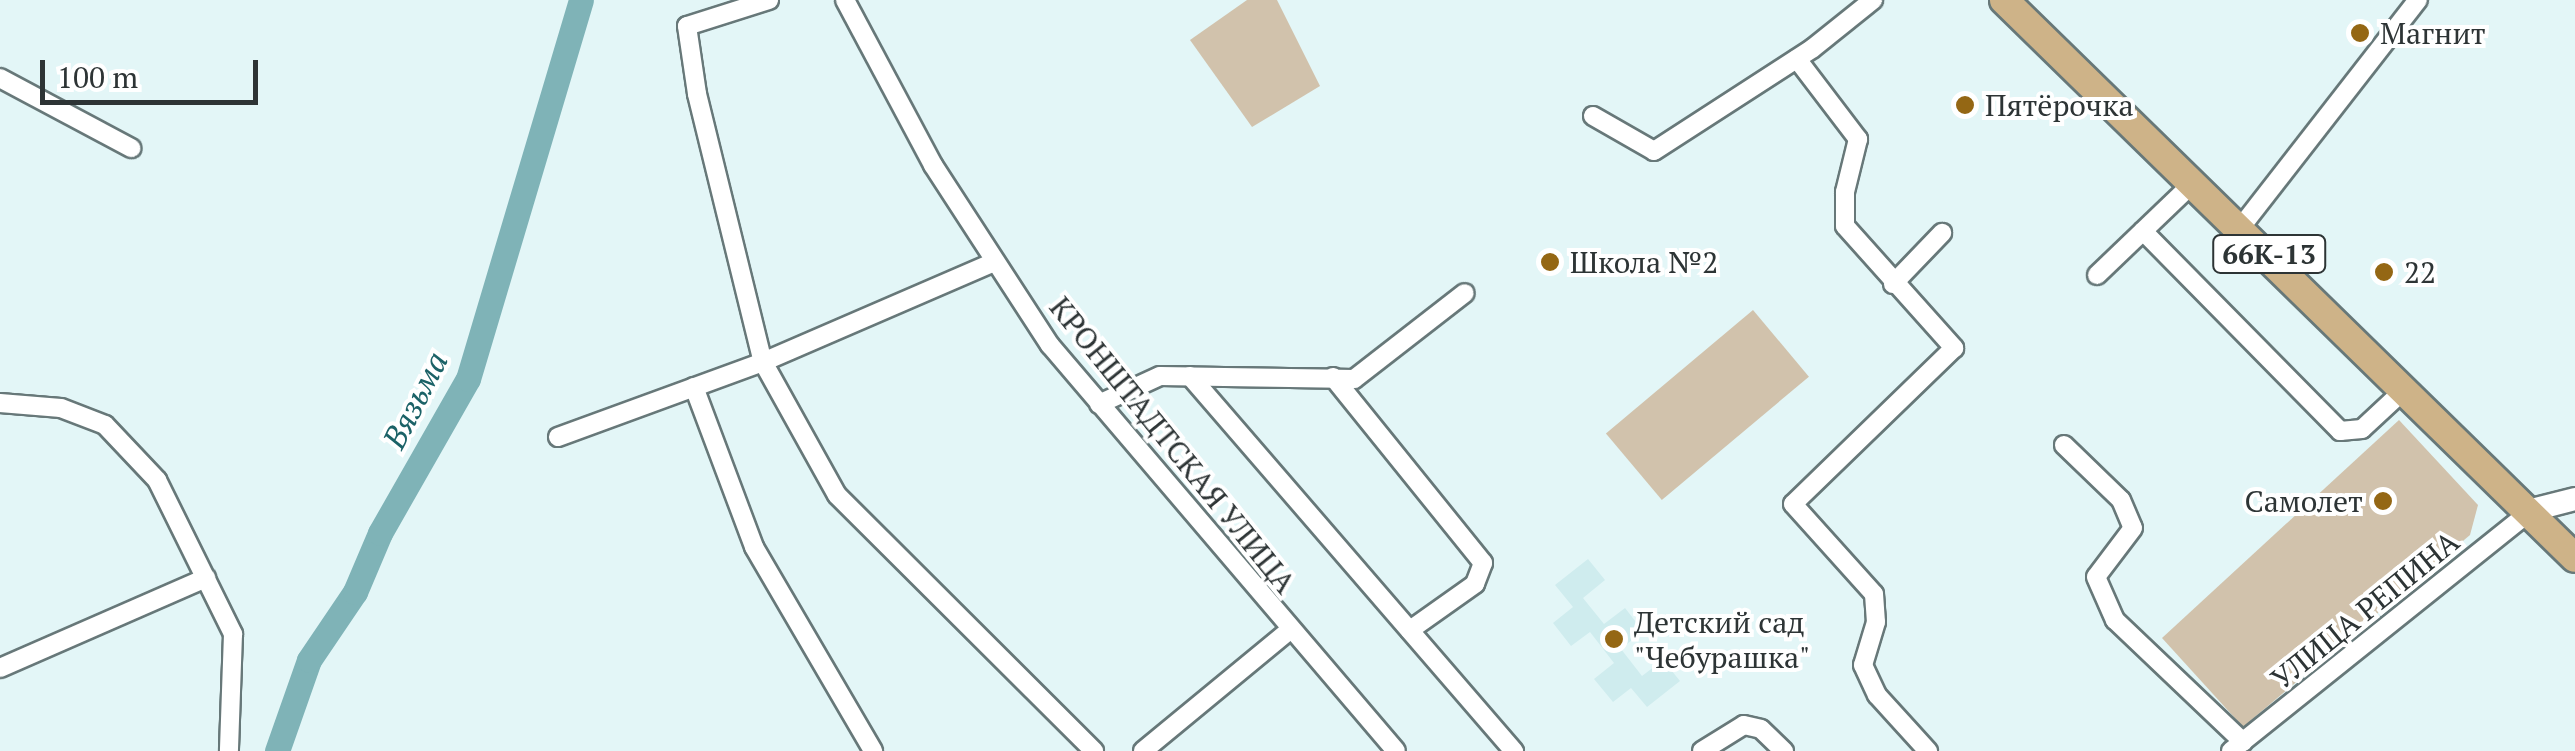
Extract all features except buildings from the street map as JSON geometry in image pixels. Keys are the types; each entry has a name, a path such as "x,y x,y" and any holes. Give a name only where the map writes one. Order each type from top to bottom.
{"main road":[{"name":"66К-13","path":"2004,0 2196,181 2532,510 2575,558"}],"street":[{"path":"769,0 687,26 697,94 763,362 838,495 1094,751"},
{"name":"КРОНШТАДТСКАЯ УЛИЦА","path":"845,0 994,262 1098,404 1396,751"},
{"path":"1594,116 1654,151 1797,58 1873,0"},
{"path":"2242,227 2418,0"},
{"path":"1797,58 1854,126 1858,139 1842,207 1844,226 1954,348 1793,504 1874,594 1876,622 1863,665 1877,695 1928,751"},
{"path":"0,78 130,148"},
{"path":"2098,275 2196,181"},
{"path":"2143,231 2340,431 2362,429 2406,389"},
{"path":"1893,284 1942,233"},
{"path":"558,437 763,362 994,262"},
{"path":"1098,404 1160,376 1354,379 1465,292"},
{"path":"1190,376 1514,751"},
{"path":"1334,376 1483,563 1476,584 1410,630"},
{"path":"694,387 754,547 873,751"},
{"path":"0,404 60,408 105,425 157,480 233,634 229,751"},
{"path":"2064,445 2121,500 2134,528 2096,577 2116,620 2237,746"},
{"path":"2532,510 2573,494"},
{"name":"УЛИЦА РЕПИНА","path":"2237,746 2532,510"},
{"path":"0,668 206,578"},
{"path":"1142,751 1290,630"},
{"path":"1702,751 1744,725 1761,730 1784,751"}],"shaded area":[{"path":"1247,0 1277,0 1320,86 1252,127 1190,40"},
{"path":"1753,310 1809,377 1662,500 1606,433"},
{"path":"2399,420 2478,505 2470,535 2243,727 2162,638"},
{"name":"Детский сад \"Чебурашка\"","path":"1588,559 1605,580 1583,598 1604,624 1625,608 1643,631 1621,649 1642,676 1663,660 1680,681 1647,707 1631,688 1613,702 1594,679 1614,663 1590,632 1571,646 1553,623 1573,607 1555,585"}],"waterway":[{"name":"Вязьма","path":"277,751 309,660 355,592 380,533 468,379 581,0"}],"place":[{"name":"Магнит","path":"2360,33"},
{"name":"Пятёрочка","path":"1965,105"},
{"name":"Школа №2","path":"1550,262"},
{"name":"22","path":"2384,272"},
{"name":"Самолет","path":"2383,501"},
{"name":"Детский сад \"Чебурашка\"","path":"1614,639"}]}
